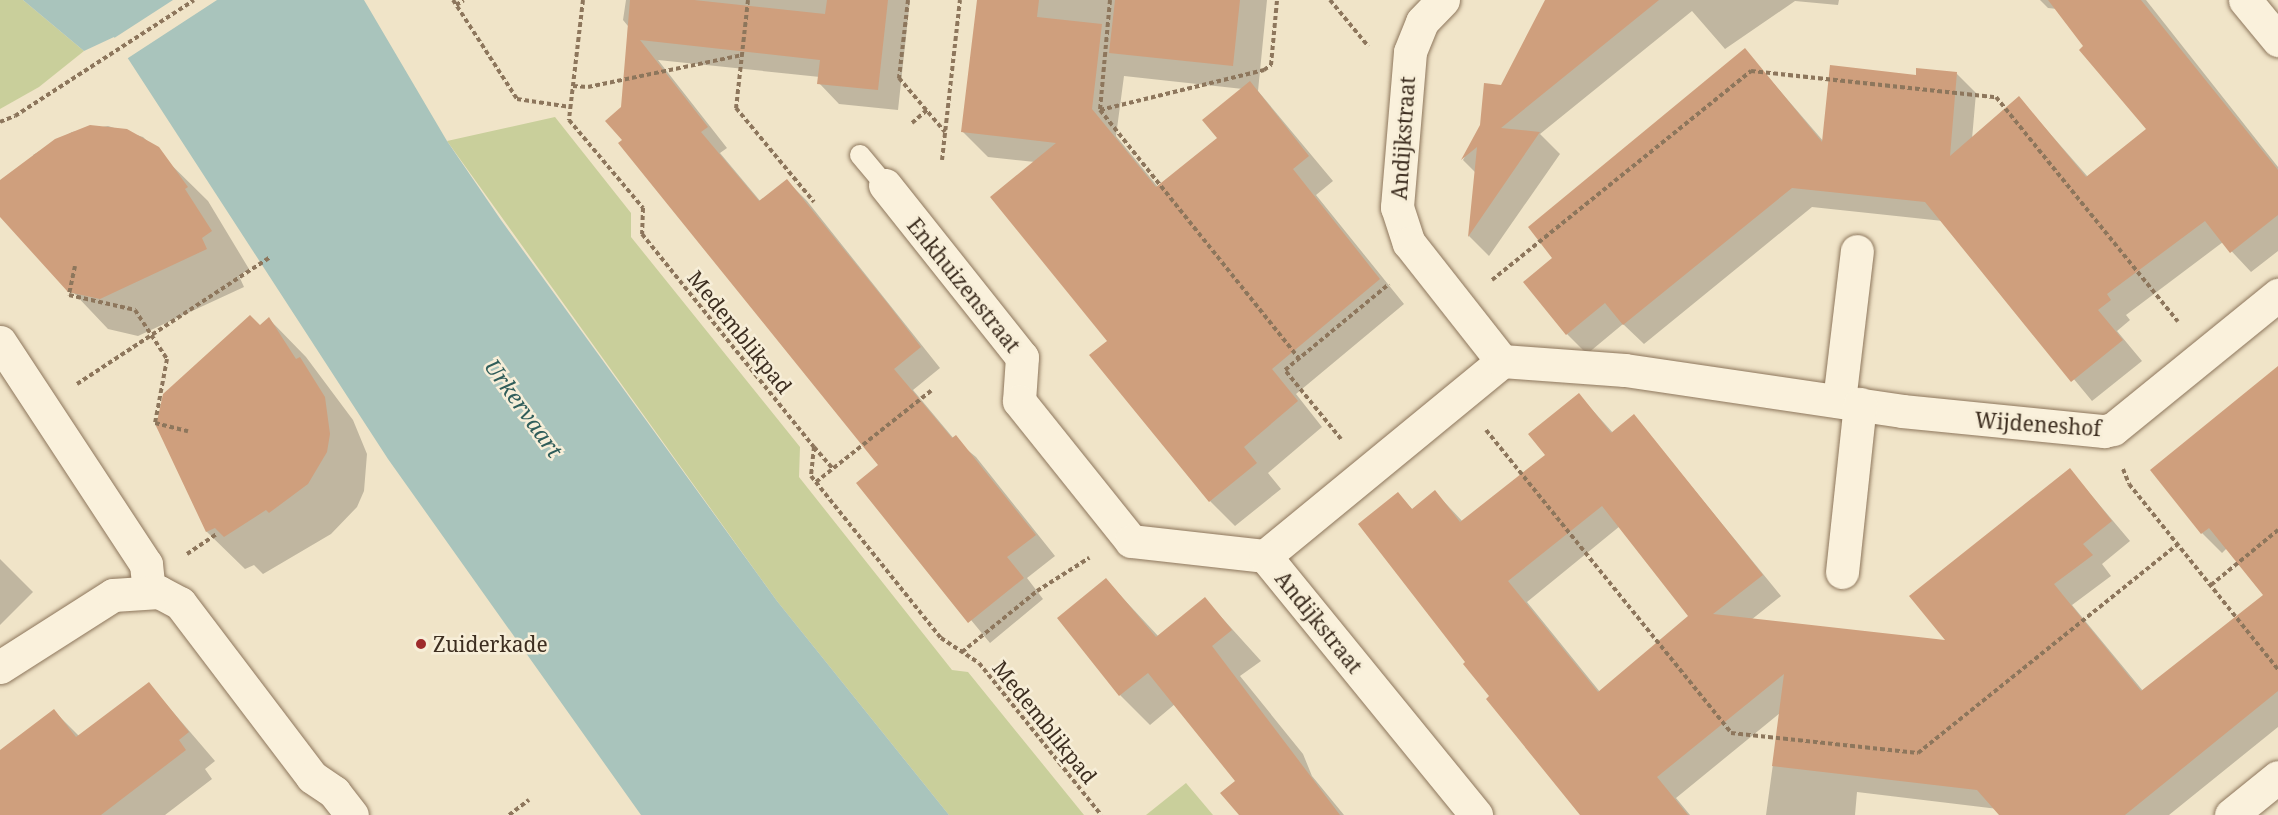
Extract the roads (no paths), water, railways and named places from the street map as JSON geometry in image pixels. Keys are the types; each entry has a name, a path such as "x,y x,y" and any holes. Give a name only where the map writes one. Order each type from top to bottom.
{"street":[{"name":"Andijkstraat","path":"1443,0 1422,22 1410,52 1397,207 1409,243 1502,360 1265,556 1476,815"},
{"path":"2245,0 2278,40"},
{"name":"Enkhuizenstraat","path":"885,185 1022,357 1019,400 1131,541 1265,556"},
{"path":"1842,572 1857,251"},
{"name":"Wijdeneshof","path":"1850,403 1978,419 2113,429 2278,295"},
{"path":"0,342 146,564 149,592"},
{"path":"1502,360 1625,370 1850,403"},
{"path":"0,667 113,595 159,592 180,603 312,777 334,792 352,815"},
{"path":"2231,815 2278,777"}],"lane":[{"path":"860,155 885,185"}],"water":[{"name":"Urkervaart","path":"23,0 364,0 447,141 501,220 777,601 949,815 641,815 388,459 114,37 84,51"}],"place":[{"name":"Zuiderkade","path":"421,644"}]}
